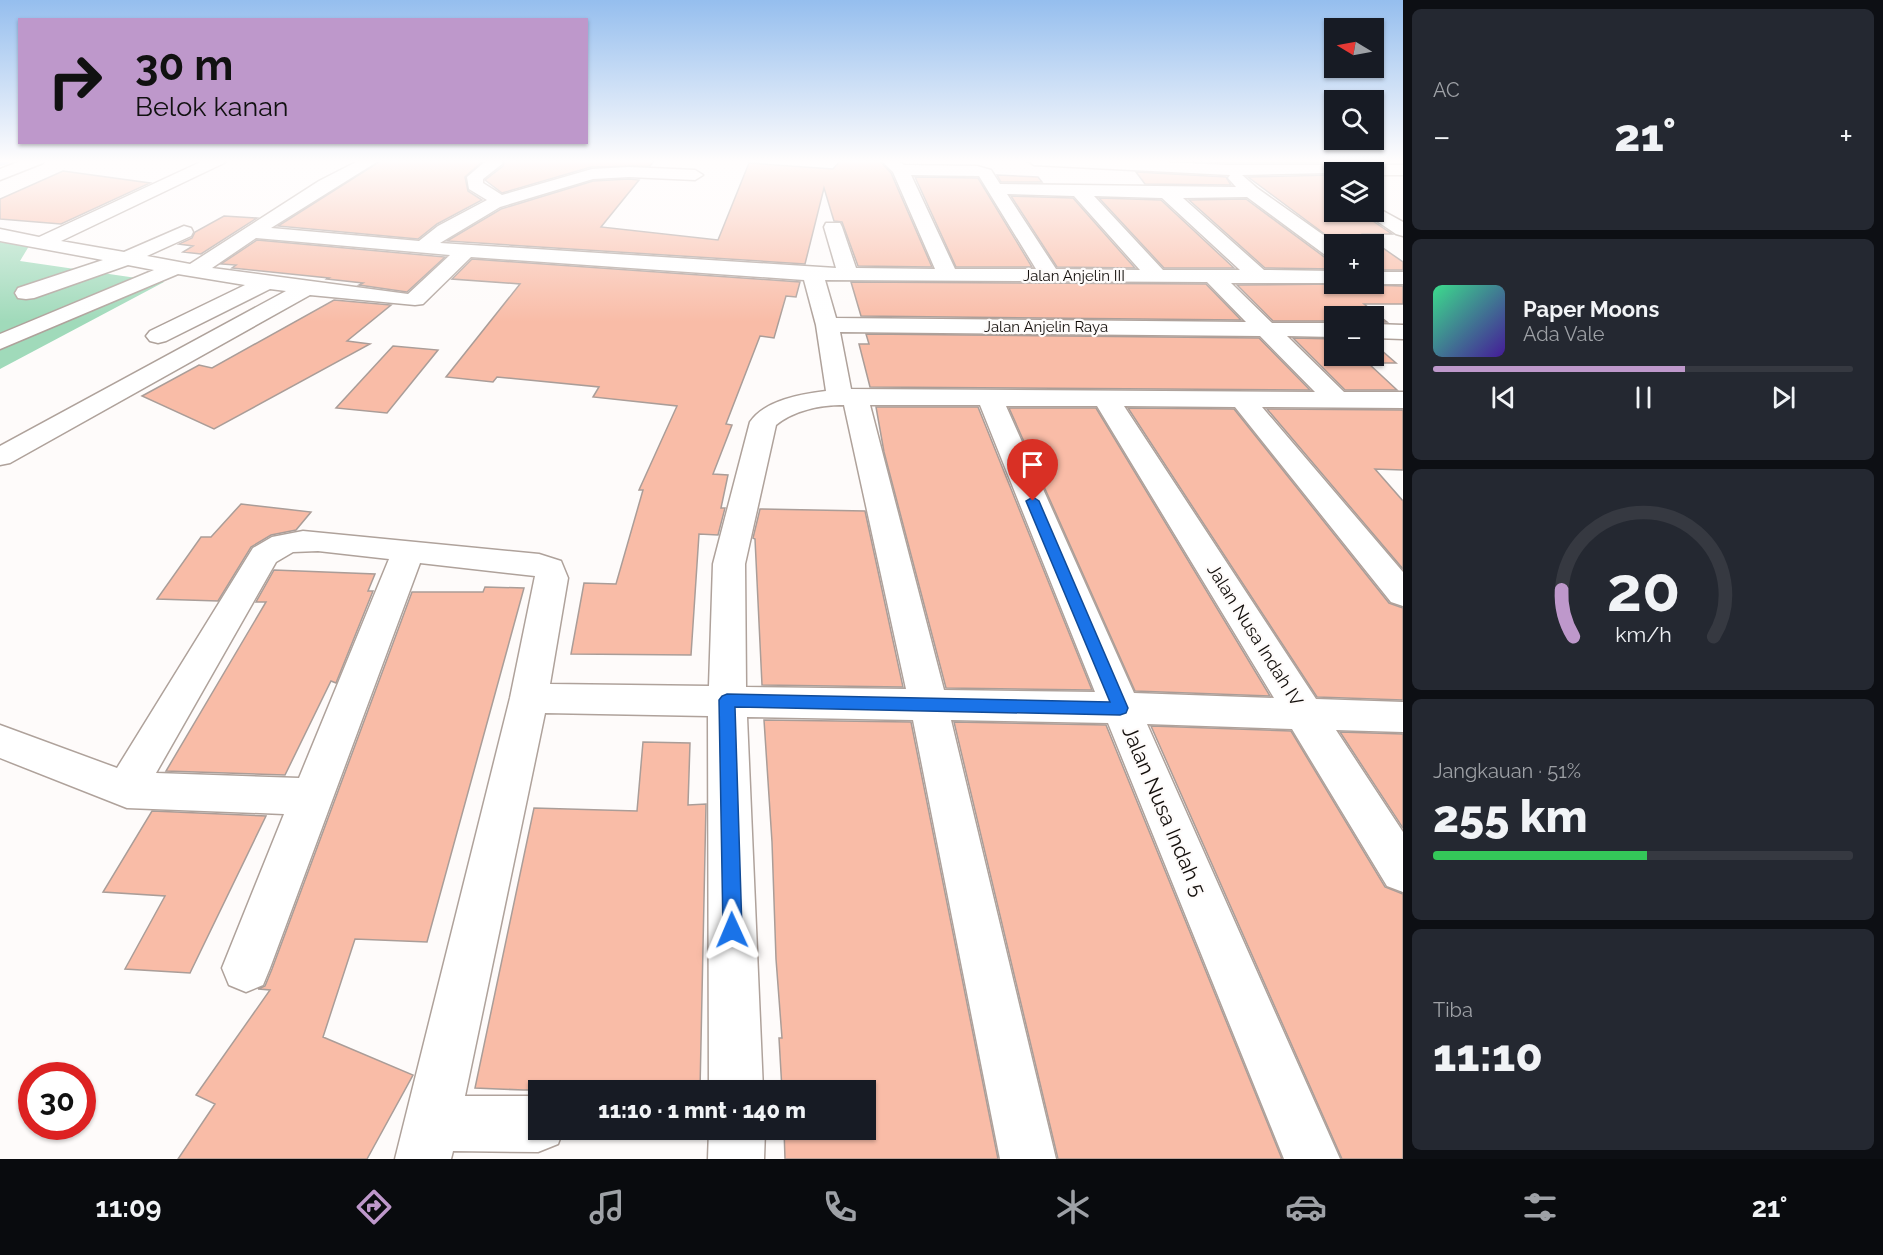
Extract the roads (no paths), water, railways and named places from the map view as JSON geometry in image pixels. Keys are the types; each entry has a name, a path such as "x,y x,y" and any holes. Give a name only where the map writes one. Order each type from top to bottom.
{"street":[{"path":"43,242 103,214"},
{"path":"0,342 184,270 279,214"},
{"path":"423,247 446,230 475,214"},
{"path":"919,214 948,275"},
{"path":"1012,214 1050,276"},
{"path":"1100,214 1157,276"},
{"path":"1190,214 1259,277"},
{"path":"1281,214 1324,245"},
{"path":"1384,218 1403,230"},
{"path":"833,227 848,275"},
{"path":"26,293 126,259 184,232"},
{"name":"Jalan Anjelin III","path":"251,232 466,251 813,274 1324,277"},
{"path":"0,235 184,270 408,300 415,299 466,251"},
{"path":"813,274 848,397 929,705 1028,1159"},
{"path":"1213,277 1338,400"},
{"path":"1384,278 1403,278"},
{"path":"158,336 267,282"},
{"path":"0,457 307,288"},
{"name":"Jalan Anjelin Raya","path":"827,325 1324,330"},
{"path":"1384,331 1403,332"},
{"path":"736,1080 727,700 729,564 763,422 775,412 788,407 848,397 1403,400"},
{"name":"Jalan Nusa Indah 5","path":"989,397 1312,1159"},
{"name":"Jalan Nusa Indah IV","path":"1106,399 1403,871"},
{"path":"1242,399 1403,594"},
{"path":"1375,400 1403,427"},
{"path":"127,790 144,756 264,555 277,545 304,540 539,566 549,569 552,578 529,698 420,1147 528,1126"},
{"path":"246,968 408,552"},
{"path":"529,698 1120,708 1403,717"},
{"path":"0,741 127,790 312,797"},
{"path":"736,1159 737,1140"}]}
